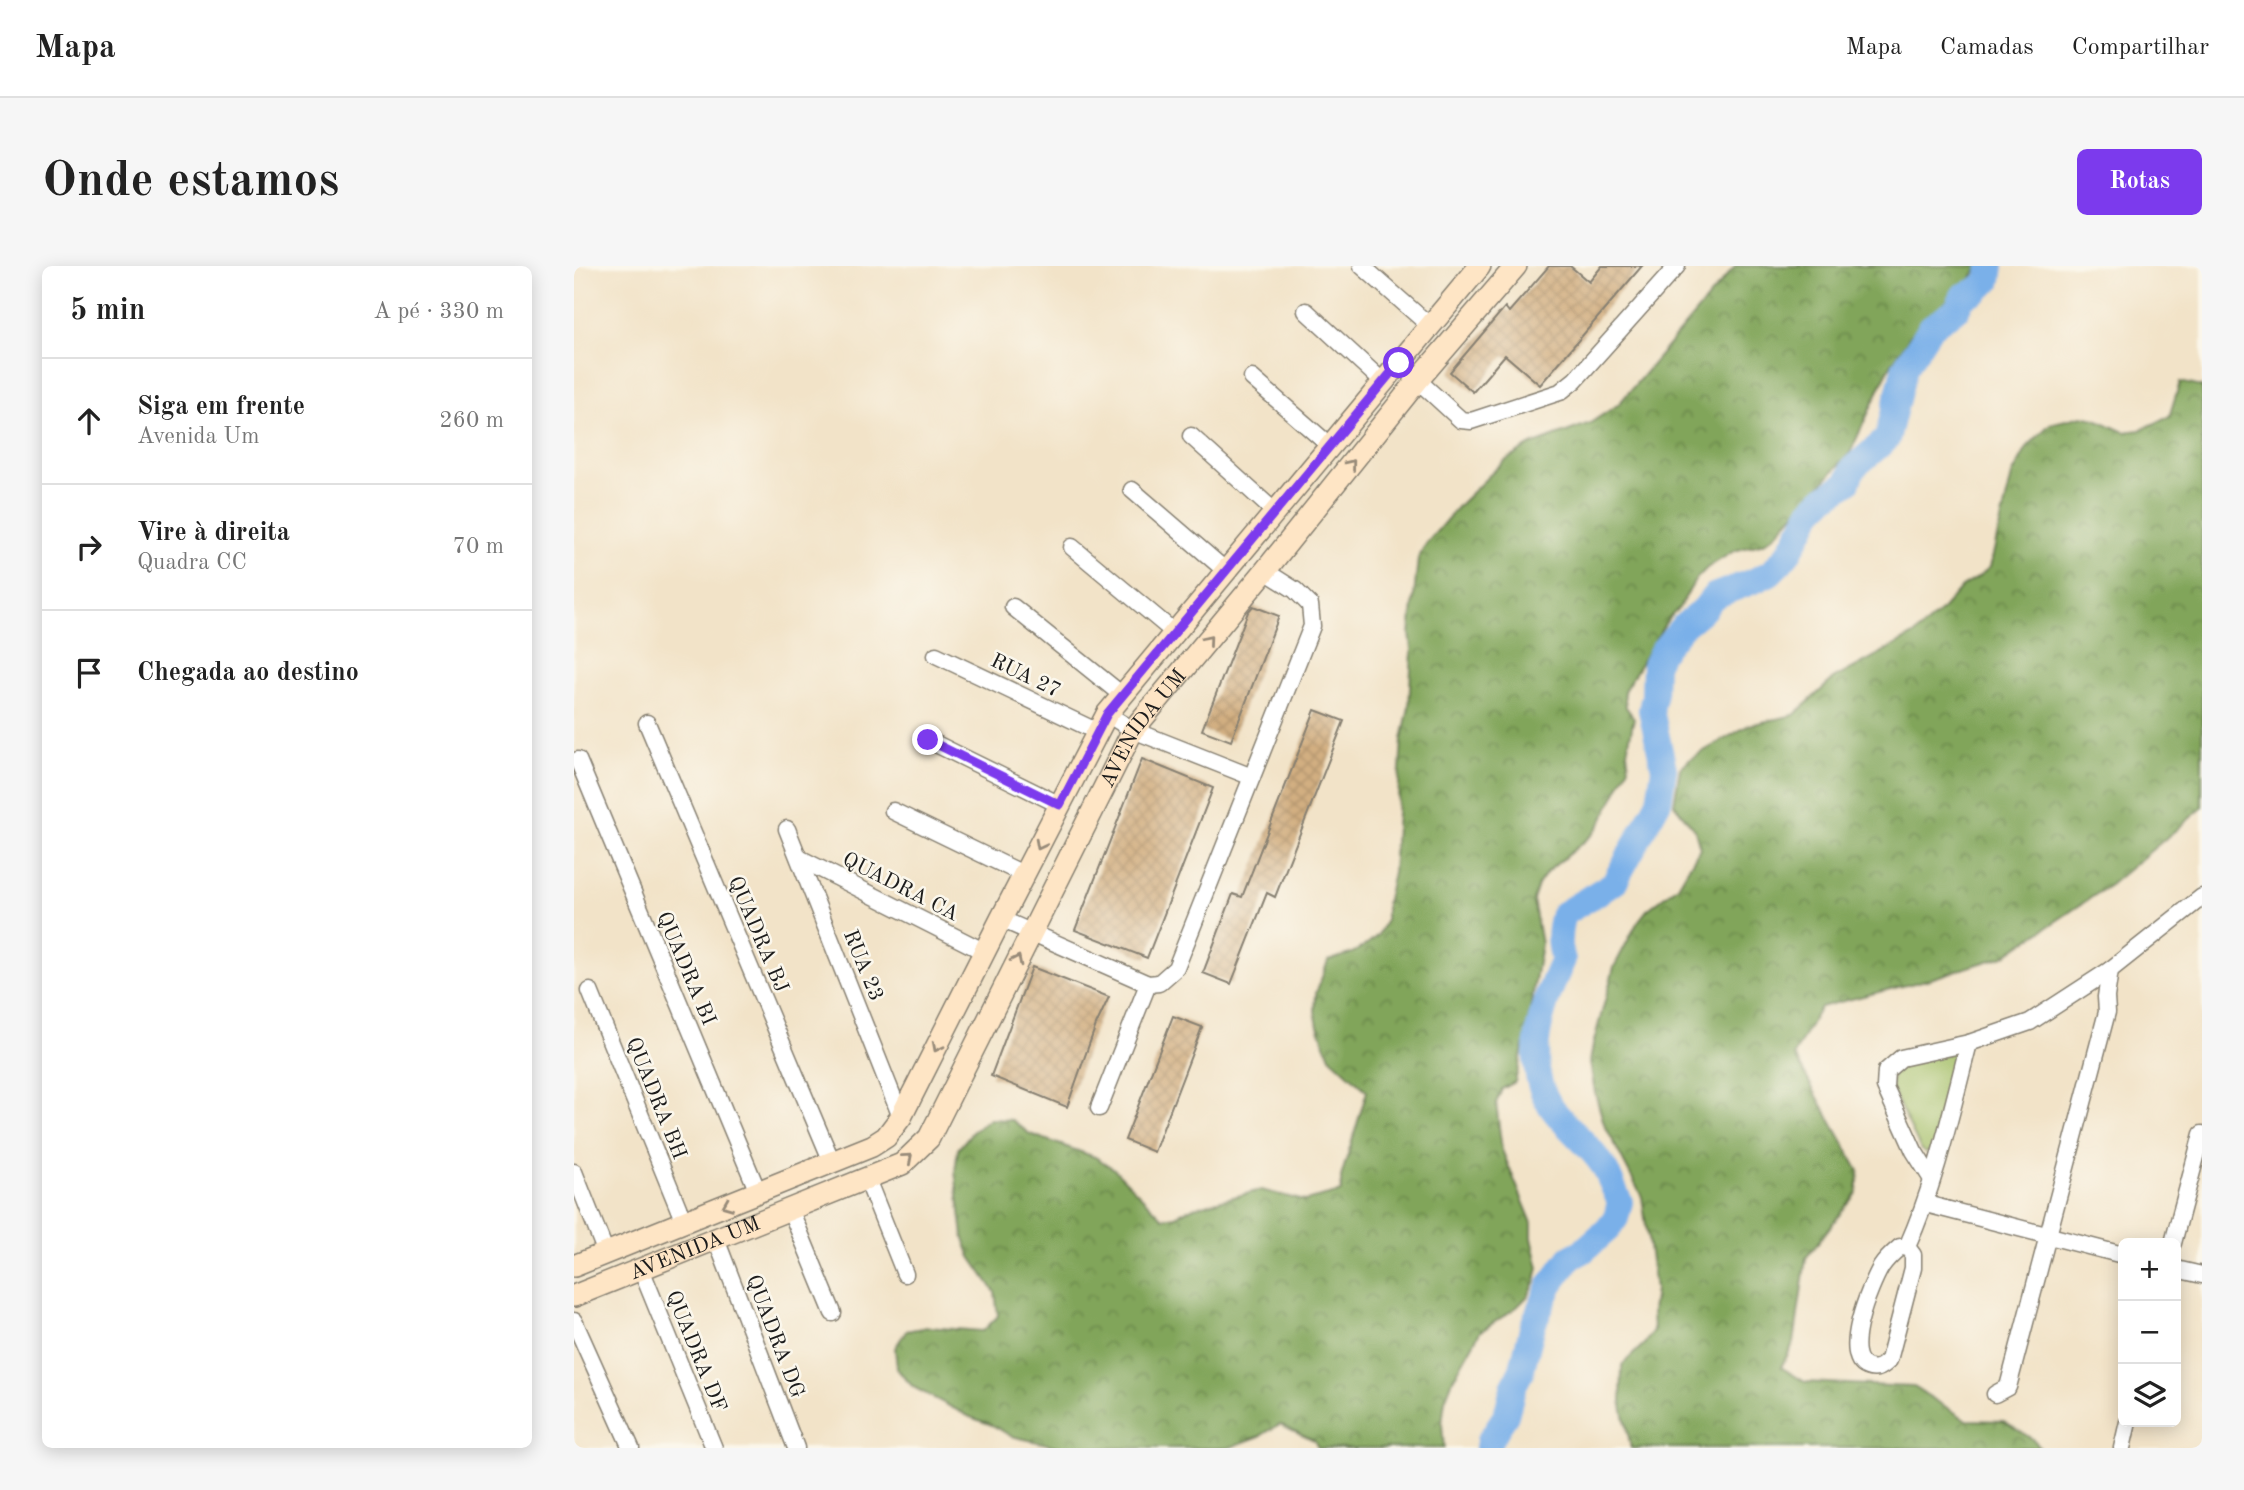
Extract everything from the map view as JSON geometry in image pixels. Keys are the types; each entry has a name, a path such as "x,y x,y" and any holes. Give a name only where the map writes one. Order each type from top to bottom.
{"street":[{"path":"1362,266 1430,326"},
{"name":"AVENIDA UM","path":"574,1266 872,1146 886,1137 901,1116 1102,723 1122,695 1480,266"},
{"name":"AVENIDA UM","path":"574,1296 902,1164 929,1138 1133,730 1418,380 1516,266"},
{"path":"1399,363 1453,413 1461,419 1471,421 1560,392 1575,380 1678,266"},
{"path":"1306,311 1383,382"},
{"path":"1252,378 1330,446"},
{"path":"1191,436 1275,512"},
{"path":"1132,490 1226,571"},
{"path":"1072,547 1175,632"},
{"path":"1001,919 1148,984 1159,983 1176,968 1312,626 1310,605 1295,590 1265,571"},
{"path":"1013,607 1122,695"},
{"name":"RUA 27","path":"936,655 1102,723 1133,730 1252,777"},
{"name":"QUADRA BJ","path":"647,723 832,1162"},
{"path":"928,740 1060,805"},
{"name":"QUADRA BI","path":"578,760 758,1192"},
{"path":"893,811 1025,875"},
{"name":"RUA 23","path":"787,829 901,1116"},
{"name":"QUADRA CA","path":"799,858 985,951"},
{"path":"1931,1178 1914,1151 1885,1087 1886,1071 1901,1058 1969,1043 2030,1021 2110,970 2202,897"},
{"path":"1996,1394 2008,1387 2107,1012 2110,970"},
{"path":"1099,1108 1148,984"},
{"name":"QUADRA BH","path":"590,991 684,1222"},
{"path":"1907,1247 1926,1204 1969,1043"},
{"path":"2174,1238 2202,1134"},
{"path":"574,1172 606,1253"},
{"path":"804,1174 815,1199"},
{"path":"867,1179 905,1274"},
{"path":"1926,1204 2118,1254"},
{"path":"790,1209 833,1312"},
{"name":"QUADRA DG","path":"716,1239 796,1448"},
{"path":"1900,1247 1907,1247 1913,1255 1913,1268 1889,1360 1881,1367 1865,1367 1858,1359 1856,1350 1863,1309 1882,1266 1900,1247"},
{"name":"QUADRA DF","path":"641,1269 715,1448"},
{"path":"2181,1270 2202,1275"},
{"path":"574,1321 631,1448"},
{"path":"2122,1448 2127,1427"}],"green space":[{"path":"1735,266 1980,266 1972,278 1913,332 1888,370 1850,453 1776,534 1764,543 1734,551 1707,568 1696,579 1624,691 1626,707 1634,718 1627,752 1629,767 1594,833 1547,872 1538,885 1533,900 1541,944 1526,1036 1515,1082 1502,1089 1496,1103 1502,1150 1532,1223 1532,1238 1539,1268 1528,1296 1517,1307 1480,1332 1453,1380 1445,1400 1442,1424 1444,1448 1318,1448 1314,1440 1280,1424 1260,1436 1228,1448 1064,1448 1011,1436 913,1387 897,1369 895,1348 906,1331 927,1327 983,1331 998,1316 995,1292 971,1257 963,1236 955,1171 958,1149 973,1131 990,1119 1012,1120 1030,1134 1095,1157 1114,1169 1163,1218 1261,1190 1305,1201 1341,1192 1341,1177 1367,1091 1330,1057 1318,1026 1316,993 1328,961 1366,945 1378,935 1386,920 1386,904 1393,872 1402,739 1409,707 1412,649 1410,634 1418,558 1426,544 1459,505 1503,462 1529,446 1590,423 1619,404"},
{"path":"2180,382 2202,387 2202,808 2110,885 2004,956 1930,979 1820,1007 1794,1055 1859,1171 1857,1192 1806,1258 1794,1343 1781,1367 1805,1382 1914,1387 1967,1420 2004,1421 2035,1441 2040,1448 1631,1448 1621,1401 1622,1365 1645,1343 1653,1330 1655,1289 1642,1197 1604,1124 1590,1062 1614,967 1637,923 1647,910 1678,886 1700,848 1695,830 1674,804 1680,768 1690,759 1749,725 1794,715 1833,679 1914,635 1941,611 1962,587 1990,567 2012,475 2028,446 2050,424 2082,416 2096,419 2124,432 2140,430 2169,417"},
{"path":"1950,1053 1956,1057 1959,1064 1935,1149 1926,1153 1921,1150 1891,1088 1893,1071 1901,1065"}],"building":[{"path":"1549,266 1570,266 1589,282 1602,266 1642,266 1540,385 1505,355 1473,392 1450,372 1505,307 1509,312"},
{"path":"1253,606 1279,616 1231,741 1202,730 1248,612"},
{"path":"1315,710 1344,721 1275,897 1267,893 1231,984 1203,973 1233,894 1242,897"},
{"path":"1142,759 1213,788 1147,958 1075,930"},
{"path":"1032,967 1109,997 1096,1025 1067,1107 991,1076"},
{"path":"1173,1016 1202,1027 1154,1152 1125,1140"}],"waterway":[{"path":"1488,1448 1489,1441 1506,1415 1533,1325 1551,1284 1570,1258 1583,1251 1608,1229 1616,1218 1620,1202 1602,1164 1552,1108 1542,1091 1536,1053 1542,1014 1563,960 1559,937 1563,914 1614,883 1659,801 1664,769 1651,710 1655,665 1662,651 1682,627 1704,609 1714,596 1770,573 1790,551 1812,510 1848,482 1853,468 1887,439 1905,367 1931,327 1957,309 1963,296 1978,290 1989,280 1991,266"}],"route":[{"path":"928,740 1060,805 1107,714 1399,363"}]}
